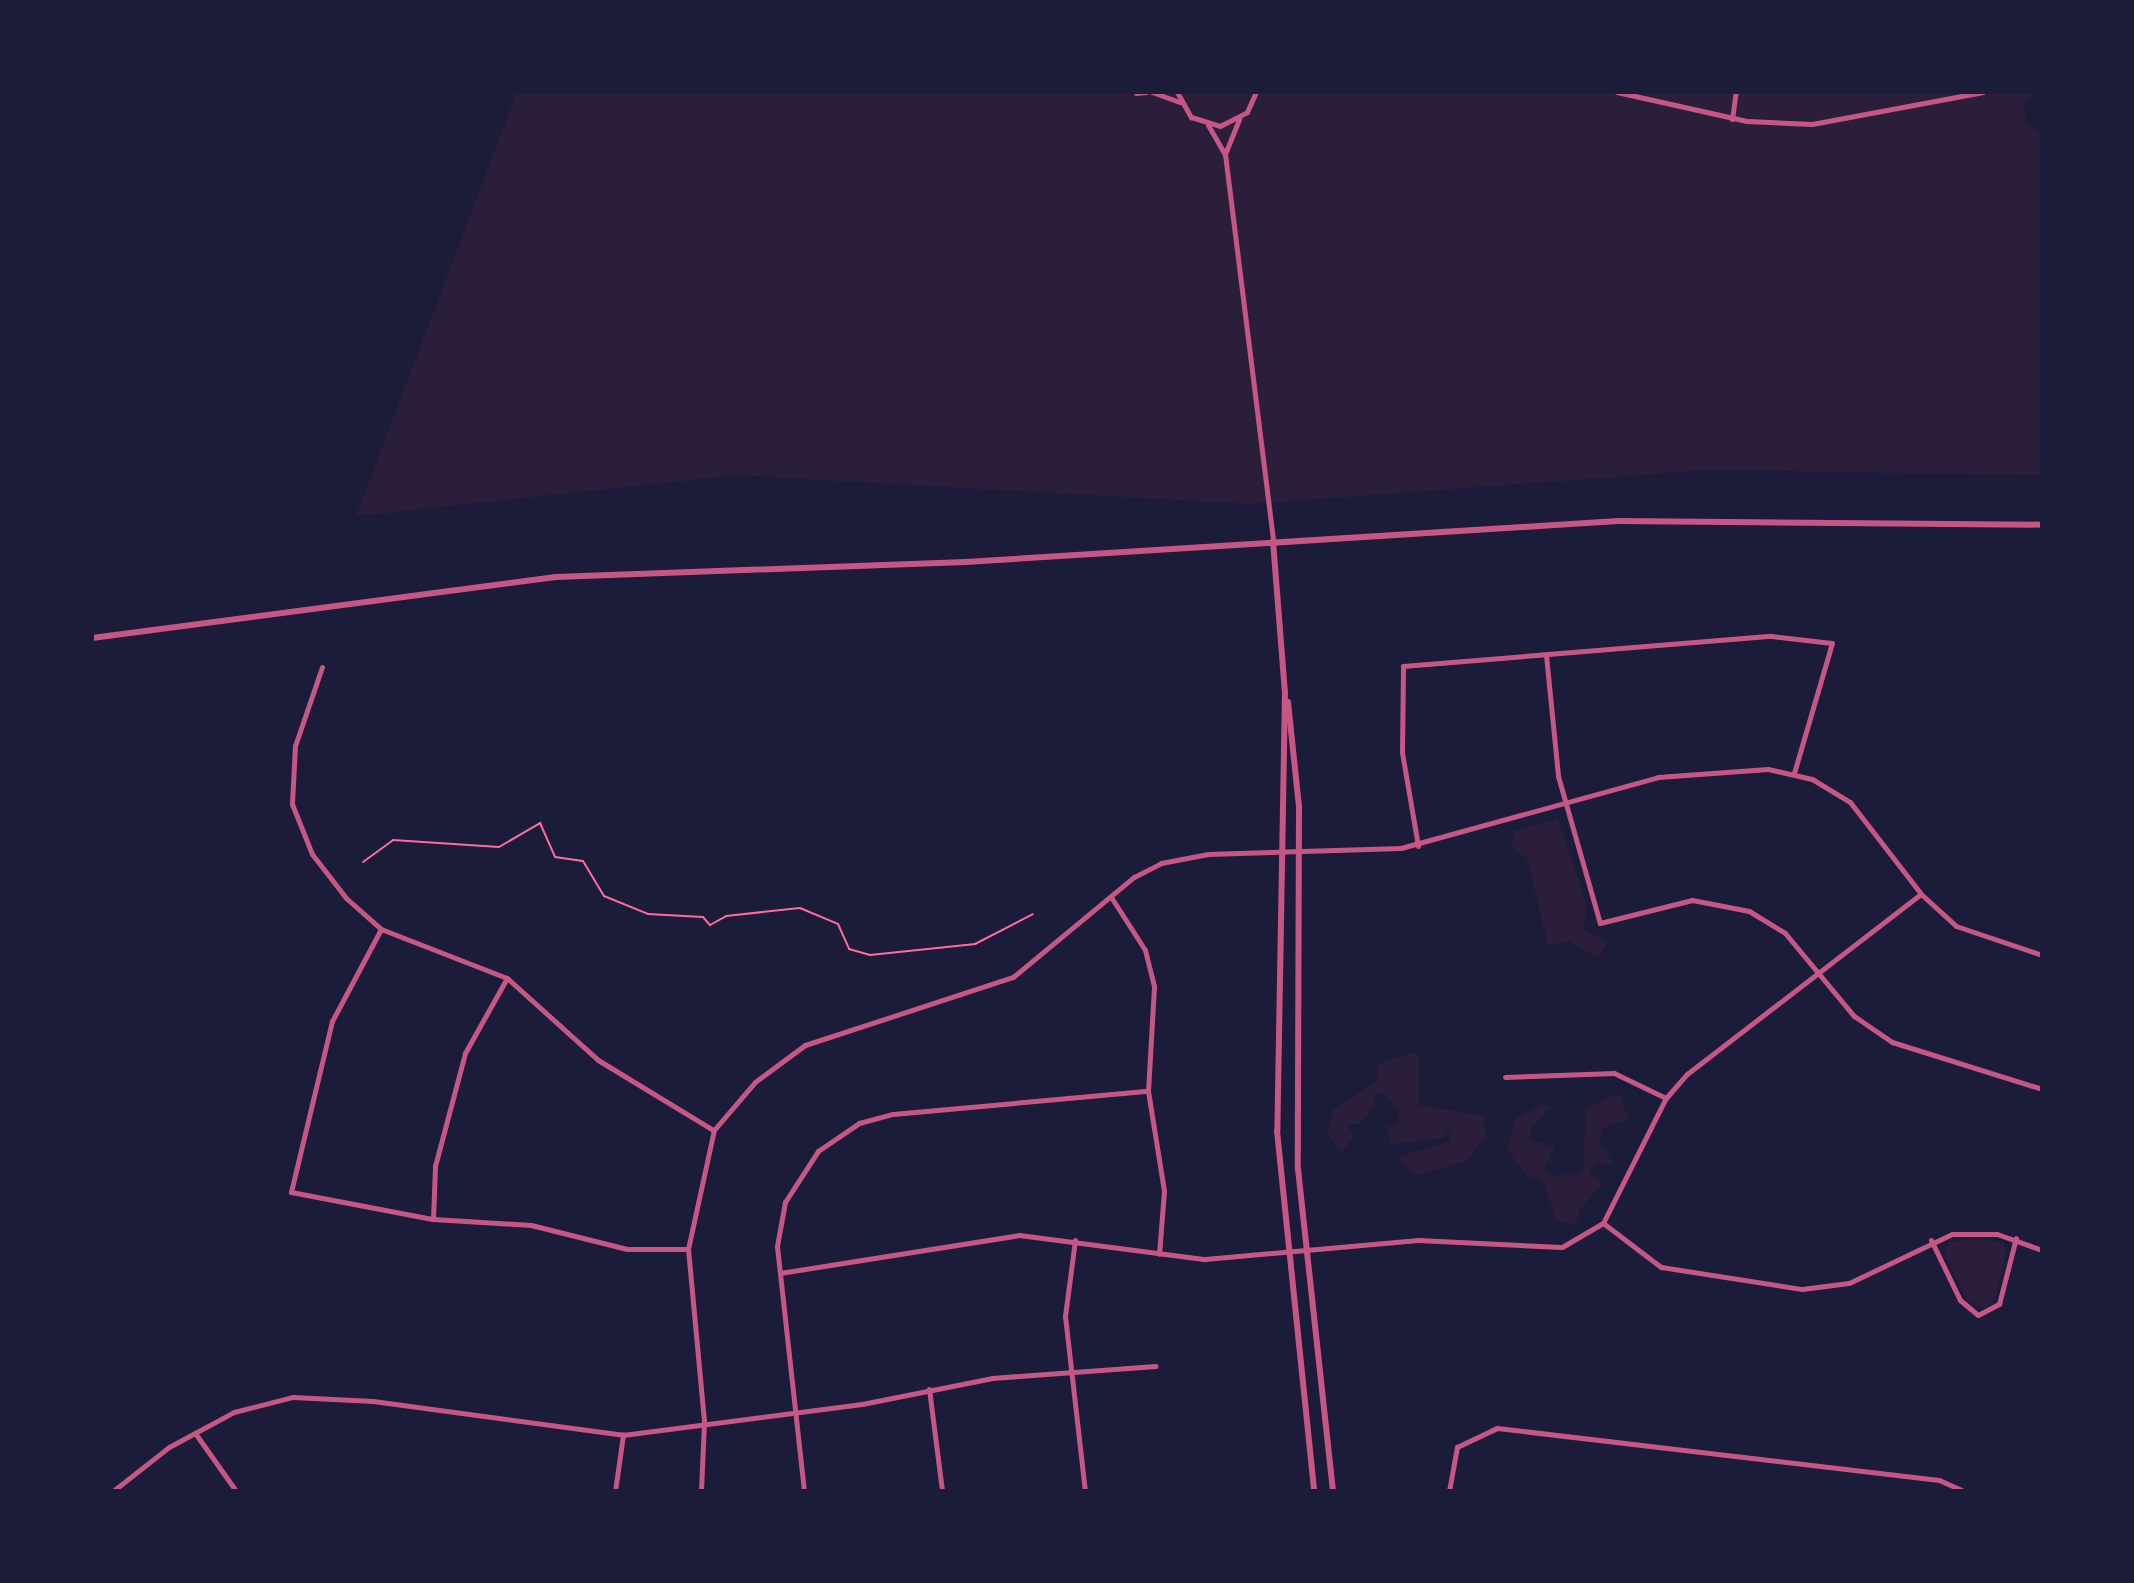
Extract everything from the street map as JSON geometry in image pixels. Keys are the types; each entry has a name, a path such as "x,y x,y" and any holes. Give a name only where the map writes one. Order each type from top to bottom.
{"street":[{"path":"1136,93 1146,92"},
{"path":"1152,92 1180,102 1208,125 1225,154 1273,541 1299,852 1294,1093 1304,1251 1333,1491"},
{"path":"1177,92 1180,102"},
{"path":"1225,154 1239,119 1257,92"},
{"path":"1617,92 1732,119 1812,124 1867,119 1983,92"},
{"path":"1732,119 1736,92"},
{"path":"1208,125 1239,119"},
{"path":"92,638 556,577 862,568 1618,521 2042,525"},
{"path":"1418,846 1402,752 1403,666 1771,636 1832,643 1794,773"},
{"path":"1546,655 1567,804 1600,923 1669,903 1732,904 1785,933 1854,1016 1914,1055 2042,1089"},
{"path":"322,667 295,746 292,804 312,854 381,929 507,978 598,1060 714,1130"},
{"path":"1285,692 1276,1077 1287,1253 1314,1491"},
{"path":"701,1491 704,1421 688,1249 714,1130 755,1082 805,1045 1013,977 1134,877 1178,858 1418,846 1658,777 1794,773 1850,802 1921,894 1969,933 2042,955"},
{"path":"780,1273 897,1260 1005,1236 1075,1240 1159,1254 1287,1253 1437,1239 1538,1252 1575,1242 1603,1223 1666,1098 1706,1057 1921,894"},
{"path":"1111,897 1139,937 1152,978 1148,1091 1164,1191 1159,1254"},
{"path":"381,929 332,1021 291,1192 433,1219 531,1225 627,1249 688,1249"},
{"path":"433,1219 435,1166 465,1053 507,978"},
{"path":"1505,1077 1614,1073 1666,1098"},
{"path":"804,1491 780,1273 779,1225 793,1186 818,1151 859,1123 1103,1089 1148,1091"},
{"path":"1603,1223 1661,1267 1802,1289 1849,1283 1931,1240 1978,1232 2016,1238 2042,1250"},
{"path":"1931,1240 1960,1300 1978,1315 1999,1304 2016,1238"},
{"path":"1075,1240 1065,1316 1085,1491"},
{"path":"113,1491 195,1433 234,1412 293,1397 373,1401 623,1435 1070,1370 1156,1366"},
{"path":"929,1389 942,1491"},
{"path":"1449,1491 1457,1447 1474,1433 1498,1428 1939,1480 1964,1491"},
{"path":"195,1433 236,1491"},
{"path":"615,1491 623,1435"}],"path":[{"path":"363,862 393,840 499,847 540,823 555,857 583,861 604,896 648,914 703,917 710,925 726,916 800,908 838,924 849,949 870,955 975,944 1033,914"}],"shaded area":[{"path":"517,92 2039,92 2024,101 2026,125 2042,133 2042,475 1709,470 1248,504 736,475 356,516"},
{"path":"1558,819 1586,903 1584,929 1607,943 1598,958 1568,941 1548,945 1527,859 1512,847 1513,831"},
{"path":"1413,1052 1419,1055 1419,1105 1484,1116 1486,1136 1466,1161 1416,1176 1397,1157 1449,1142 1453,1123 1444,1138 1390,1144 1387,1126 1396,1125 1399,1111 1384,1093 1373,1095 1375,1106 1360,1124 1346,1124 1353,1136 1342,1154 1328,1135 1332,1111 1377,1081 1377,1065"},
{"path":"1619,1093 1629,1119 1603,1128 1599,1142 1615,1165 1597,1162 1589,1173 1603,1184 1580,1209 1576,1224 1557,1221 1542,1179 1526,1176 1507,1148 1516,1118 1545,1104 1551,1109 1532,1125 1530,1139 1555,1147 1544,1168 1550,1176 1575,1175 1583,1169 1586,1108"},
{"path":"1976,1239 2002,1242 2006,1252 1996,1297 1985,1308 1967,1300 1944,1253 1949,1242"}]}
